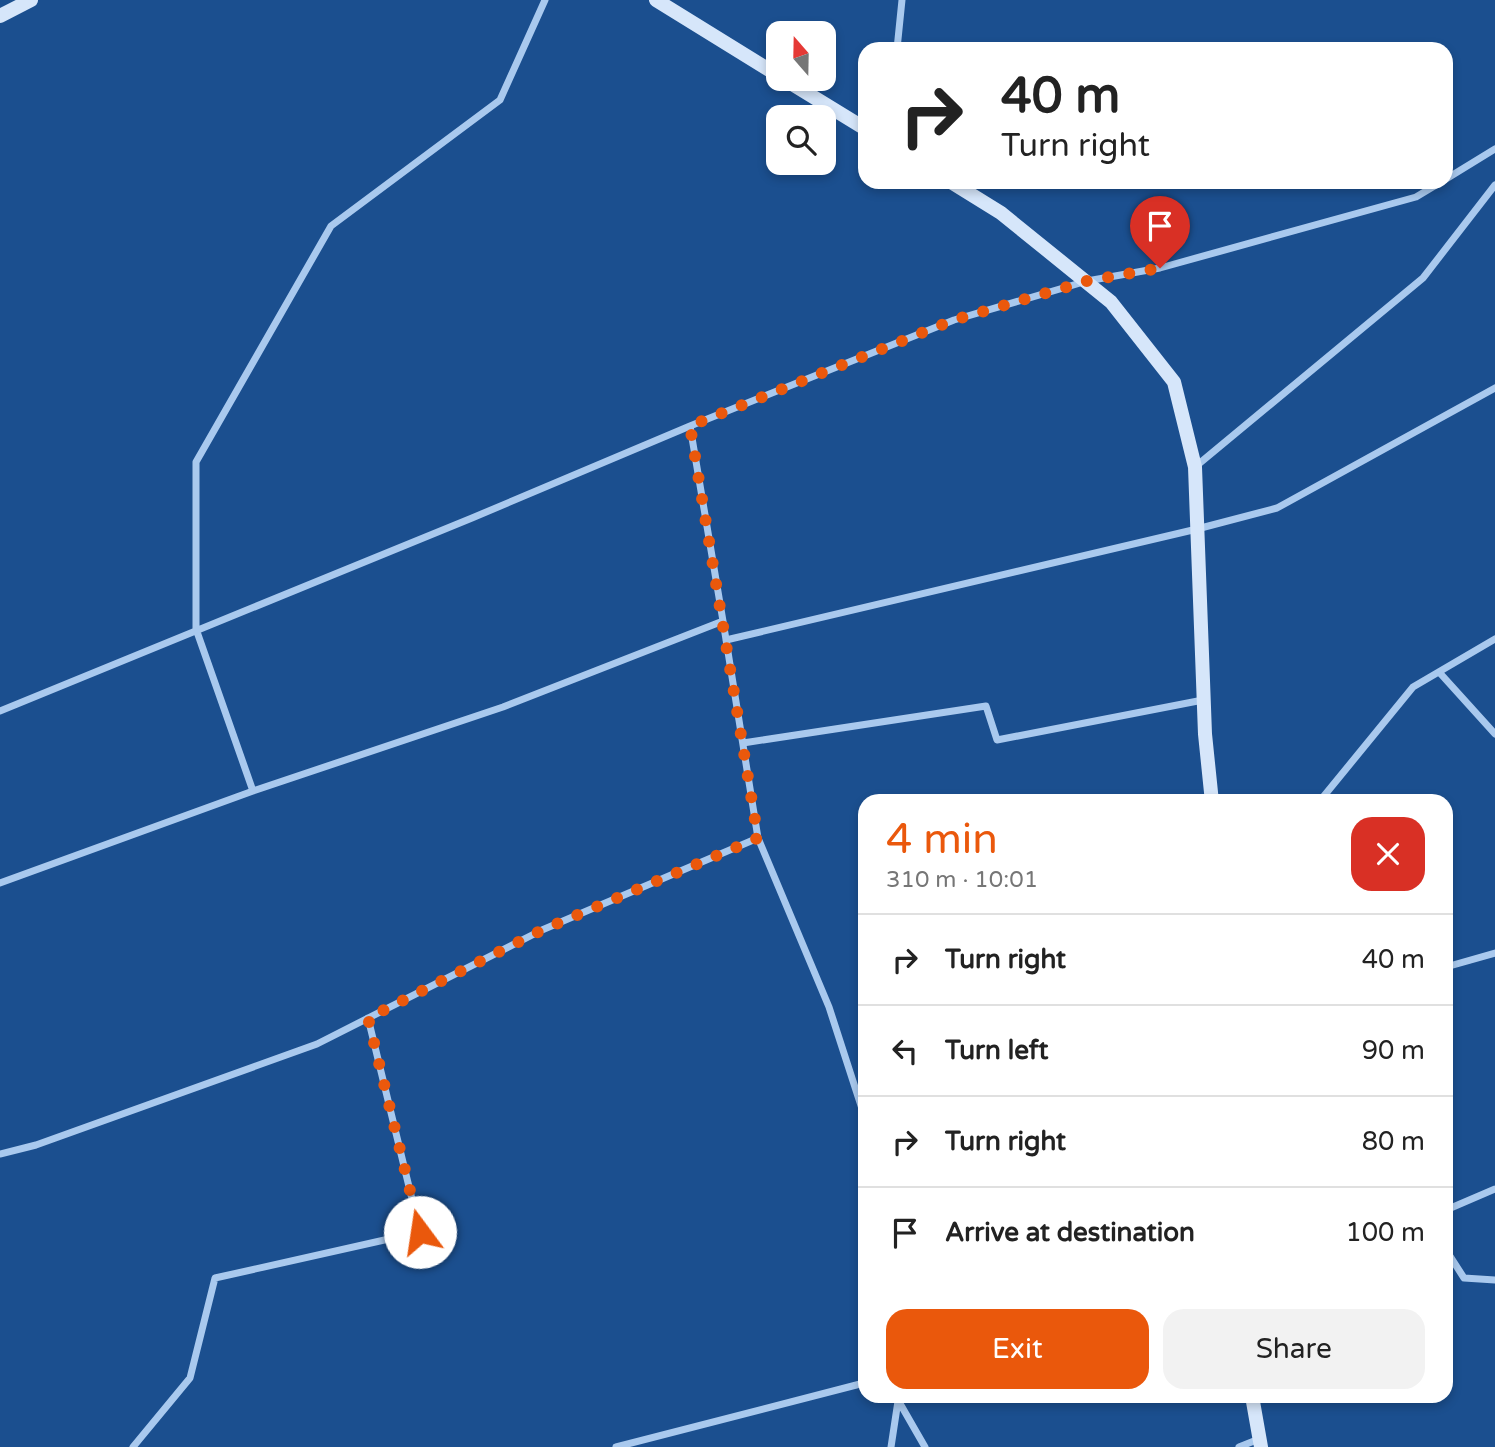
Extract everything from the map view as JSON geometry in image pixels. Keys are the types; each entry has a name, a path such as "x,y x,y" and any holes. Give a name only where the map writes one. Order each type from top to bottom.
{"street":[{"path":"0,16 30,0"},
{"path":"253,791 196,629 196,462 331,226 500,100 545,0"},
{"path":"656,0 766,67"},
{"path":"898,42 902,0"},
{"path":"804,91 858,124"},
{"path":"1453,175 1495,149"},
{"path":"1195,467 1423,278 1495,185"},
{"path":"962,189 1001,213 1111,302 1174,382 1195,467 1204,700 1211,794"},
{"path":"0,711 954,320 1087,281 1160,268 1416,197 1429,189"},
{"path":"726,640 1277,508 1495,388"},
{"path":"690,426 758,838 829,1007 858,1096"},
{"path":"0,883 253,791 503,707 723,621"},
{"path":"1326,794 1413,687 1495,639"},
{"path":"1439,671 1495,734"},
{"path":"743,743 986,706 997,740 1204,700"},
{"path":"0,1154 36,1145 317,1044 542,930 758,838"},
{"path":"1453,965 1495,953"},
{"path":"133,1447 190,1378 215,1278 420,1232 368,1018"},
{"path":"1453,1206 1495,1189"},
{"path":"1453,1261 1464,1278 1495,1280"},
{"path":"616,1447 858,1385"},
{"path":"891,1447 897,1403"},
{"path":"901,1403 925,1447"},
{"path":"1239,1447 1260,1443 1253,1403"}],"route":[{"path":"420,1232 368,1018 542,930 758,838 690,426 954,320 1087,281 1160,268"}]}
